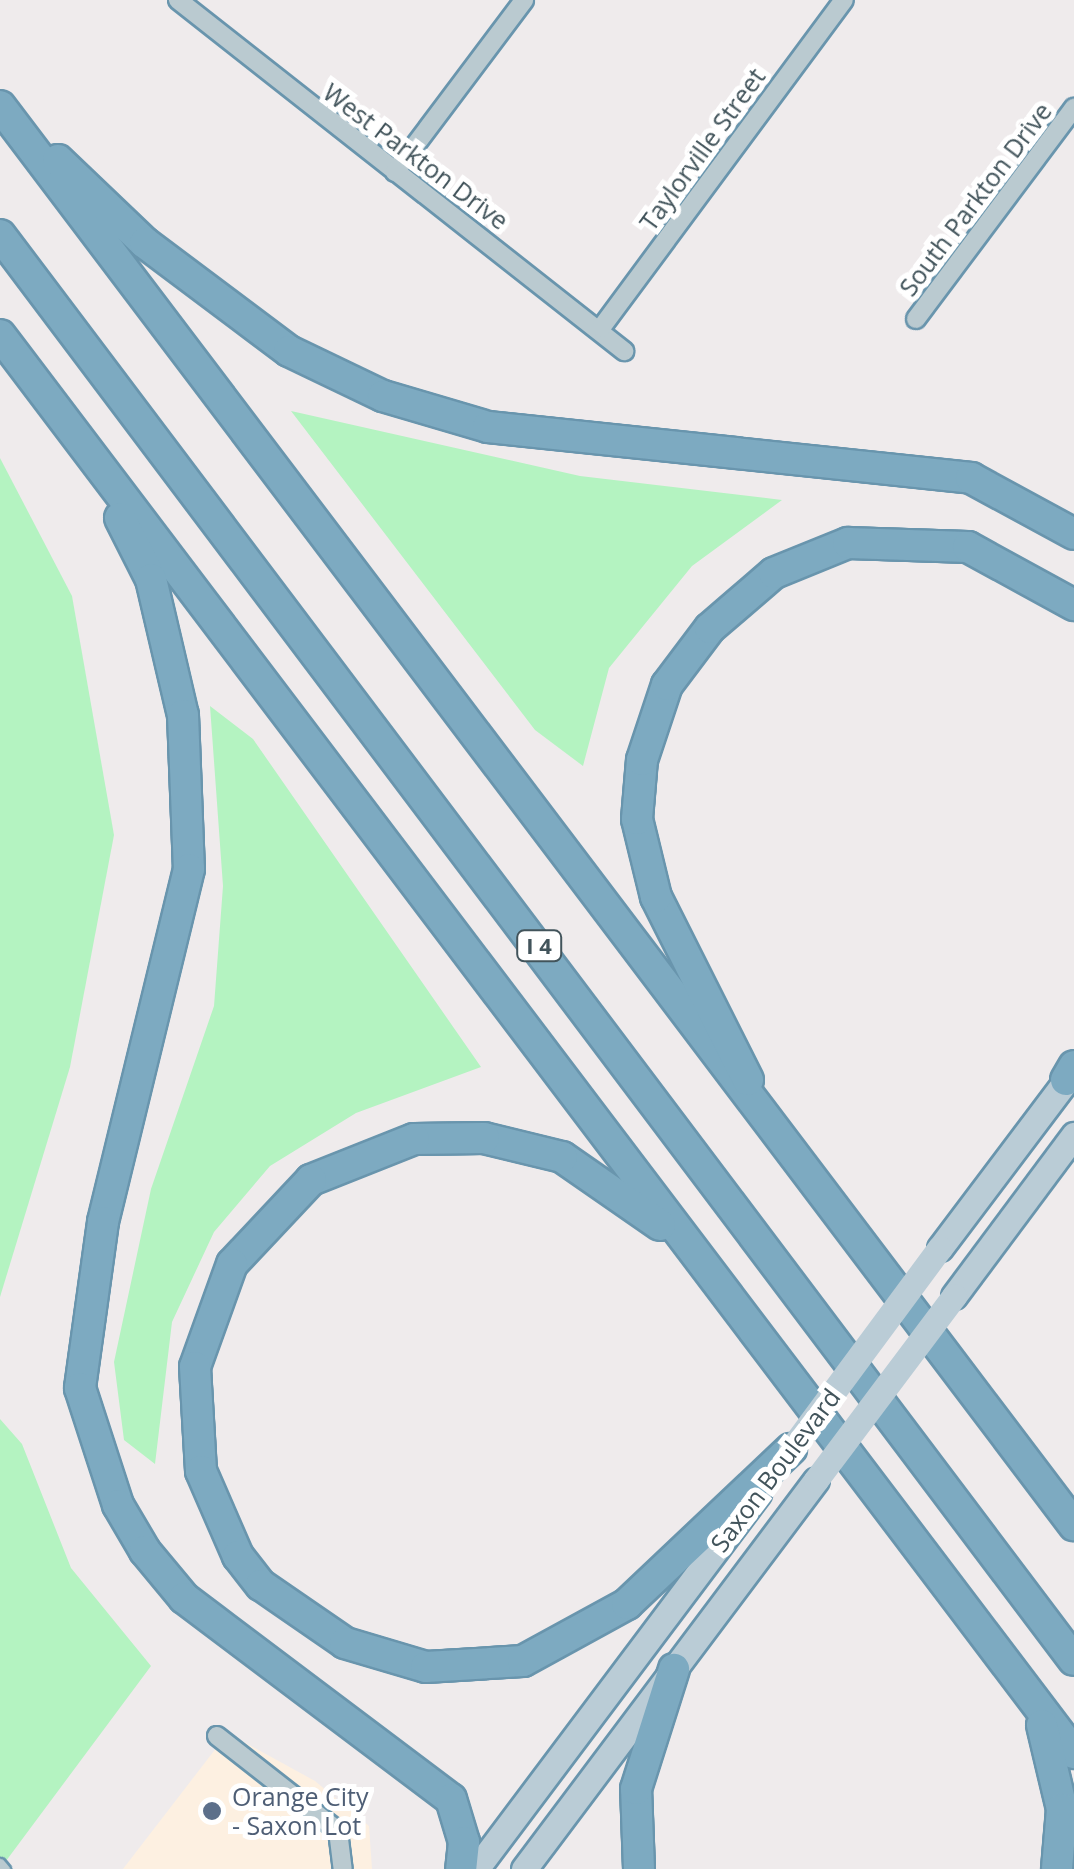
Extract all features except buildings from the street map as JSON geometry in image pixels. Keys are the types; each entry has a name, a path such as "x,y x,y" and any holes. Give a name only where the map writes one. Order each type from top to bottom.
{"highway":[{"path":"0,105 161,254 289,351 383,396 488,426 971,478 1074,534"},
{"path":"0,105 783,1150 1074,1525"},
{"name":"I 4","path":"0,235 1074,1660"},
{"path":"0,335 580,1095 728,1303 1074,1753"},
{"path":"80,440 151,579 183,715 189,869 103,1222 80,1388 118,1505 145,1552 184,1598 452,1800 464,1842 460,1869"},
{"path":"783,1150 656,896 637,819 642,760 667,684 710,628 774,573 848,543 968,547 1074,605"},
{"path":"728,1303 654,1218 562,1157 450,1136 377,1148 284,1202 215,1296 193,1403 209,1500 261,1585 315,1625 383,1657 476,1668 523,1662 592,1630 791,1450"},
{"path":"639,1869 636,1789 674,1668"},
{"path":"1022,1687 1058,1778 1057,1869"}],"main road":[{"name":"Saxon Boulevard","path":"476,1869 1071,1072"},
{"name":"Saxon Boulevard","path":"524,1869 1074,1135"}],"street":[{"name":"West Parkton Drive","path":"178,0 601,328 624,351"},
{"path":"395,172 524,0"},
{"name":"Taylorville Street","path":"601,328 844,0"},
{"name":"South Parkton Drive","path":"916,319 1074,108"},
{"path":"217,1736 338,1831 343,1869"}],"lane":[{"path":"0,1863 5,1869"}],"shaded area":[{"path":"231,1735 315,1781 369,1826 372,1869 353,1869 348,1830 327,1806"},
{"name":"Orange City - Saxon Lot","path":"217,1747 329,1835 332,1869 123,1869"}],"green space":[{"path":"291,411 580,476 782,500 692,566 609,668 583,766 535,730"},
{"path":"0,458 72,596 114,835 70,1067 0,1297"},
{"path":"210,706 253,739 481,1067 356,1113 270,1166 214,1232 172,1322 155,1464 124,1440 114,1362 151,1189 214,1006 223,886"},
{"path":"0,1419 22,1444 71,1568 151,1666 0,1869"}],"place":[{"name":"Orange City - Saxon Lot","path":"212,1811"}]}
